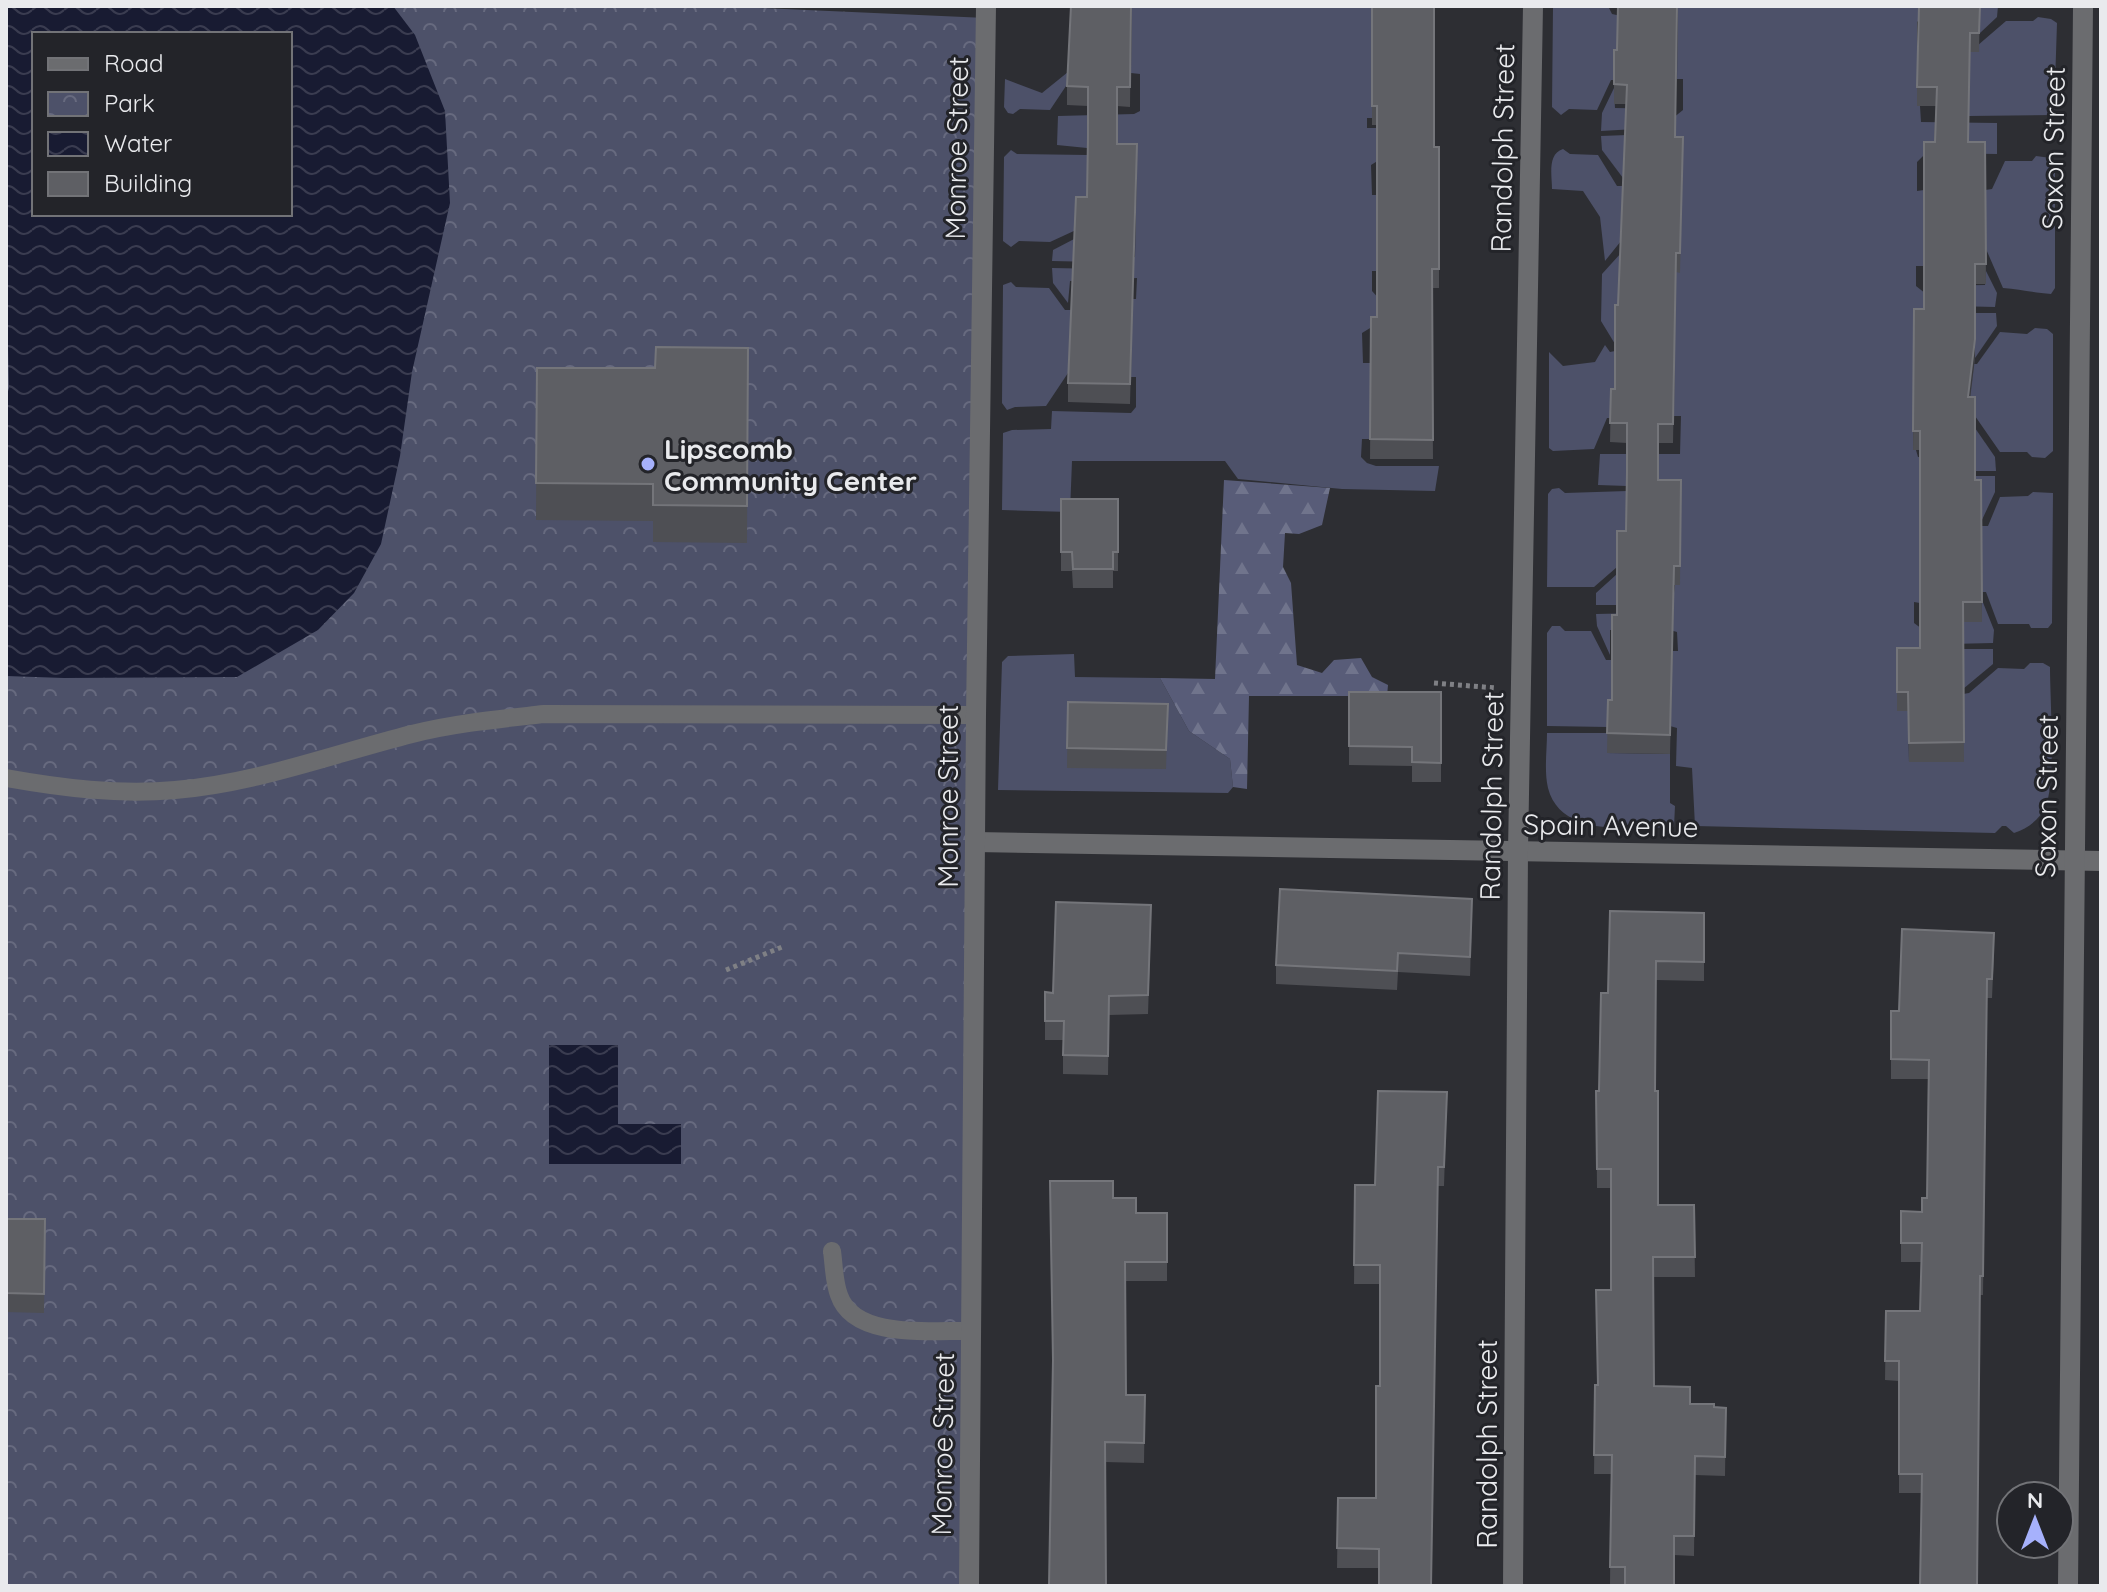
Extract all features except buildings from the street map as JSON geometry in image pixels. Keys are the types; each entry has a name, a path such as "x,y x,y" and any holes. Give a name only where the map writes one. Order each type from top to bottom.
{"street":[{"name":"Monroe Street","path":"969,1586 986,6"},
{"name":"Randolph Street","path":"1513,1586 1520,690 1533,6"},
{"name":"Saxon Street","path":"2068,1586 2083,6"},
{"name":"Spain Avenue","path":"975,842 2101,861"}],"lane":[{"path":"6,778 61,788 134,792 177,790 220,784 320,761 473,721 544,714 976,715"},
{"path":"832,1251 839,1298 854,1318 877,1327 972,1331"}],"path":[{"path":"1434,683 1520,690"},
{"path":"726,970 782,947"}],"green space":[{"path":"6,6 715,6 986,18 969,1586 6,1586"},
{"path":"1132,6 1372,6 1372,118 1367,118 1367,128 1390,128 1405,144 1371,165 1372,195 1377,195 1377,271 1372,271 1372,291 1393,314 1362,333 1363,363 1371,363 1371,439 1362,439 1361,457 1376,466 1439,466 1435,491 1342,489 1238,479 1225,461 1072,461 1070,512 1002,510 1003,433 1051,429 1052,411 1131,413 1136,407 1136,377 1131,377 1132,299 1136,299 1137,278 1070,281 1068,303 1053,283 1052,268 1105,269 1120,260 1135,257 1137,164 1117,151 1057,145 1058,116 1134,114 1140,111 1140,74 1131,73"},
{"path":"1553,6 1608,6 1612,14 1626,17 1614,80 1611,80 1597,110 1569,109 1561,115 1552,107"},
{"path":"1678,6 1934,6 1917,22 1917,105 1920,106 1921,122 1997,123 1997,154 1926,153 1917,162 1917,191 1924,190 1924,266 1916,266 1916,286 1945,309 1914,329 1913,450 1916,450 1918,457 1930,457 1920,499 1920,603 1914,602 1914,623 1945,646 1897,710 1908,711 1909,762 1963,694 1969,693 1998,668 2024,669 2030,663 2043,663 2050,667 2052,759 2049,793 2040,815 2019,831 2014,833 2006,826 1995,833 1695,826 1692,768 1676,766 1677,728 1670,726 1671,651 1678,651 1677,632 1670,630 1662,593 1674,593 1675,585 1679,584 1627,486 1598,485 1600,454 1680,454 1681,416 1674,416 1675,325 1615,325 1615,344 1601,321 1602,274 1621,253 1620,271 1680,272 1623,178 1602,150 1601,136 1653,134 1683,110 1683,79 1677,79"},
{"path":"1944,6 1998,6 1997,17 1980,33 1979,26"},
{"path":"2038,17 2057,23 2054,115 1968,116 1970,52 2006,21 2033,21"},
{"path":"1068,72 1068,83 1050,110 1020,109 1013,114 1004,107 1005,79 1042,93"},
{"path":"1614,88 1615,108 1675,109 1653,128 1601,131 1602,113"},
{"path":"1563,149 1570,154 1598,155 1617,186 1623,186 1621,241 1605,261 1600,217 1583,191 1552,189 1552,160"},
{"path":"1011,150 1017,154 1088,155 1087,216 1076,230 1050,242 1019,241 1011,247 1003,241 1004,157"},
{"path":"2036,156 2051,158 2055,165 2055,288 2051,294 2003,288 1986,249 1978,249 1985,190 1992,189 2005,161 2032,161"},
{"path":"1076,238 1096,262 1052,261 1053,250"},
{"path":"1986,271 1997,293 1995,307 1953,306 1925,286 1985,285"},
{"path":"1011,282 1016,287 1049,288 1065,310 1072,310 1068,373 1046,406 1007,410 1002,403 1003,285"},
{"path":"1953,313 1996,313 1997,326 1975,358 1974,328"},
{"path":"2035,328 2047,329 2053,334 2053,451 2045,458 2032,457 2027,452 2000,452 1975,416 1968,415 1969,364 1977,364 2000,332 2027,334"},
{"path":"1605,345 1610,352 1615,351 1615,356 1623,357 1611,418 1607,418 1594,449 1553,451 1549,448 1549,352 1563,366 1595,362"},
{"path":"1975,428 1995,457 1996,471 1953,471"},
{"path":"1951,476 1995,476 1995,492 1981,522"},
{"path":"1224,480 1330,488 1322,525 1299,534 1285,533 1283,567 1291,583 1297,665 1322,673 1334,660 1361,658 1372,677 1388,685 1387,696 1249,696 1247,789 1233,787 1230,759 1189,731 1160,678 1215,679"},
{"path":"1559,488 1565,493 1627,491 1626,550 1617,567 1594,587 1547,587 1548,494 1552,489"},
{"path":"2033,492 2053,493 2052,623 2048,628 2031,628 2029,624 1998,624 1986,592 1982,592 1981,526 1988,526 2000,497 2028,496"},
{"path":"1617,574 1617,583 1641,605 1596,605 1596,593"},
{"path":"1982,600 1994,630 1993,643 1951,644 1920,622 1981,622"},
{"path":"1640,613 1665,631 1610,630 1610,655 1597,626 1596,614"},
{"path":"1552,626 1560,626 1565,631 1591,631 1606,660 1611,660 1612,667 1620,667 1608,727 1547,726 1547,633"},
{"path":"1951,649 1993,649 1993,664 1963,689"},
{"path":"1074,654 1075,677 1160,678 1189,731 1230,759 1233,787 1228,793 998,790 1002,662 1008,656"},
{"path":"1547,733 1608,733 1608,753 1670,754 1670,803 1675,806 1674,827 1601,827 1568,816 1556,804 1548,788"}],"water":[{"path":"6,6 393,6 415,35 445,111 450,203 412,372 400,456 381,544 354,593 318,630 237,677 6,676 6,398 9,388"},
{"path":"549,1045 618,1045 618,1124 681,1124 681,1164 549,1164"}],"place":[{"name":"Lipscomb Community Center","path":"648,464"}]}
